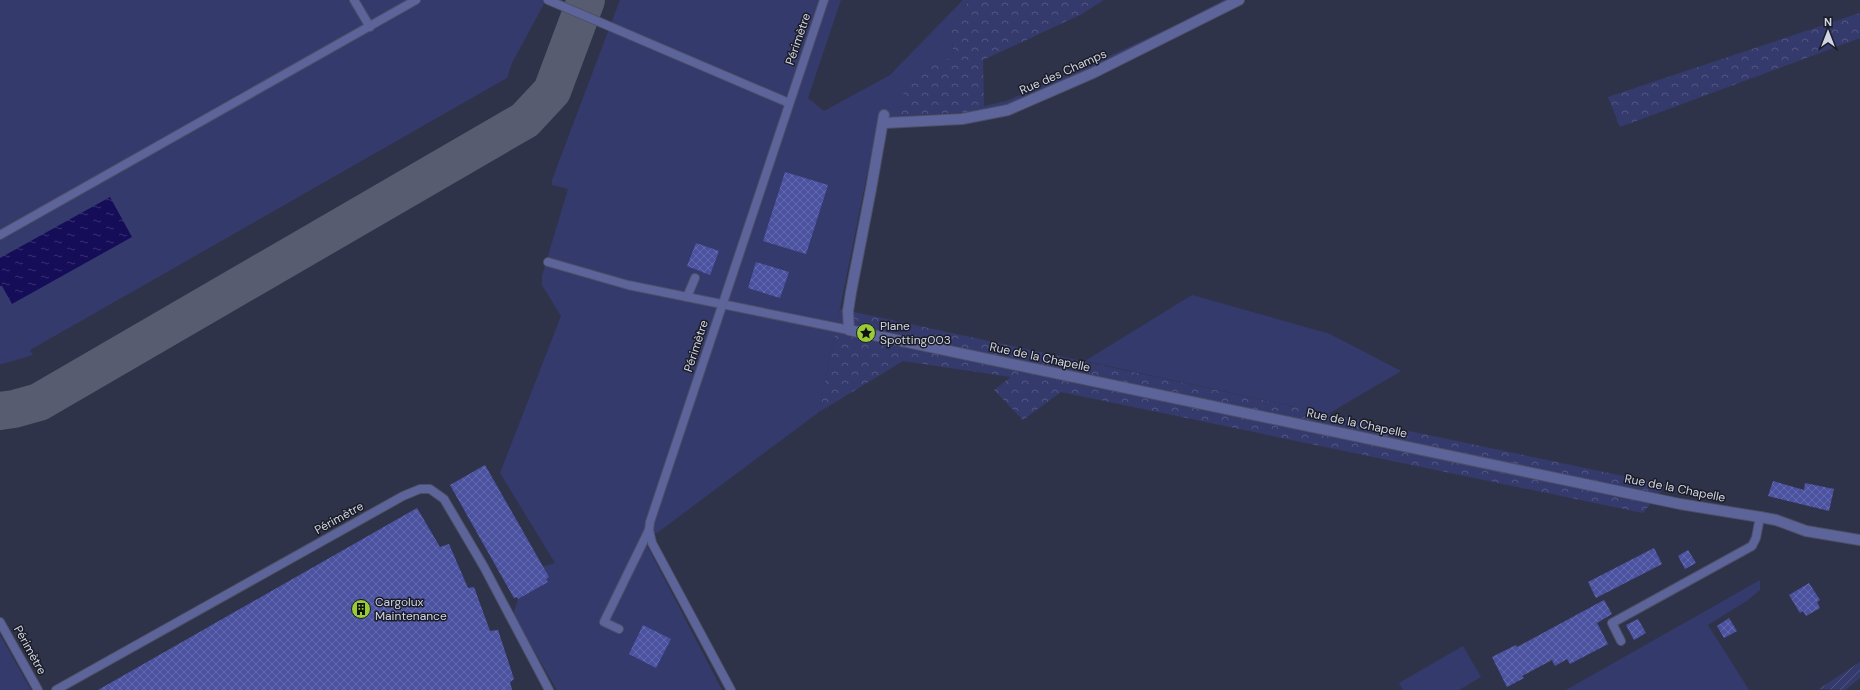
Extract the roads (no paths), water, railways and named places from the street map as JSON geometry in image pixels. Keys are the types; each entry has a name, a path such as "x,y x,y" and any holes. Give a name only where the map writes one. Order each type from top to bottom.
{"street":[{"name":"Rue des Champs","path":"850,330 848,311 850,292 884,119 962,119 1008,110 1093,73 1240,0"},
{"name":"Rue de la Chapelle","path":"850,330 1665,501 1776,520 1806,531 1860,540"}],"lane":[{"path":"354,0 370,27"},
{"path":"0,235 416,0"},
{"path":"548,0 789,103"},
{"name":"Périmètre","path":"619,629 604,622 649,530 650,522 824,0"},
{"path":"548,262 628,285 850,330"},
{"path":"687,297 695,278"},
{"name":"Périmètre","path":"56,690 403,496 420,489 430,489 444,499 484,567 549,690"},
{"path":"1621,641 1612,623 1752,546 1756,538 1760,517"},
{"path":"649,530 652,543 731,690"},
{"name":"Périmètre","path":"0,622 38,690"}],"water":[{"path":"110,197 132,237 12,304 2,286 0,286 0,258"}],"place":[{"name":"Plane Spotting003","path":"866,333"},
{"name":"Cargolux Maintenance","path":"361,609"}]}
